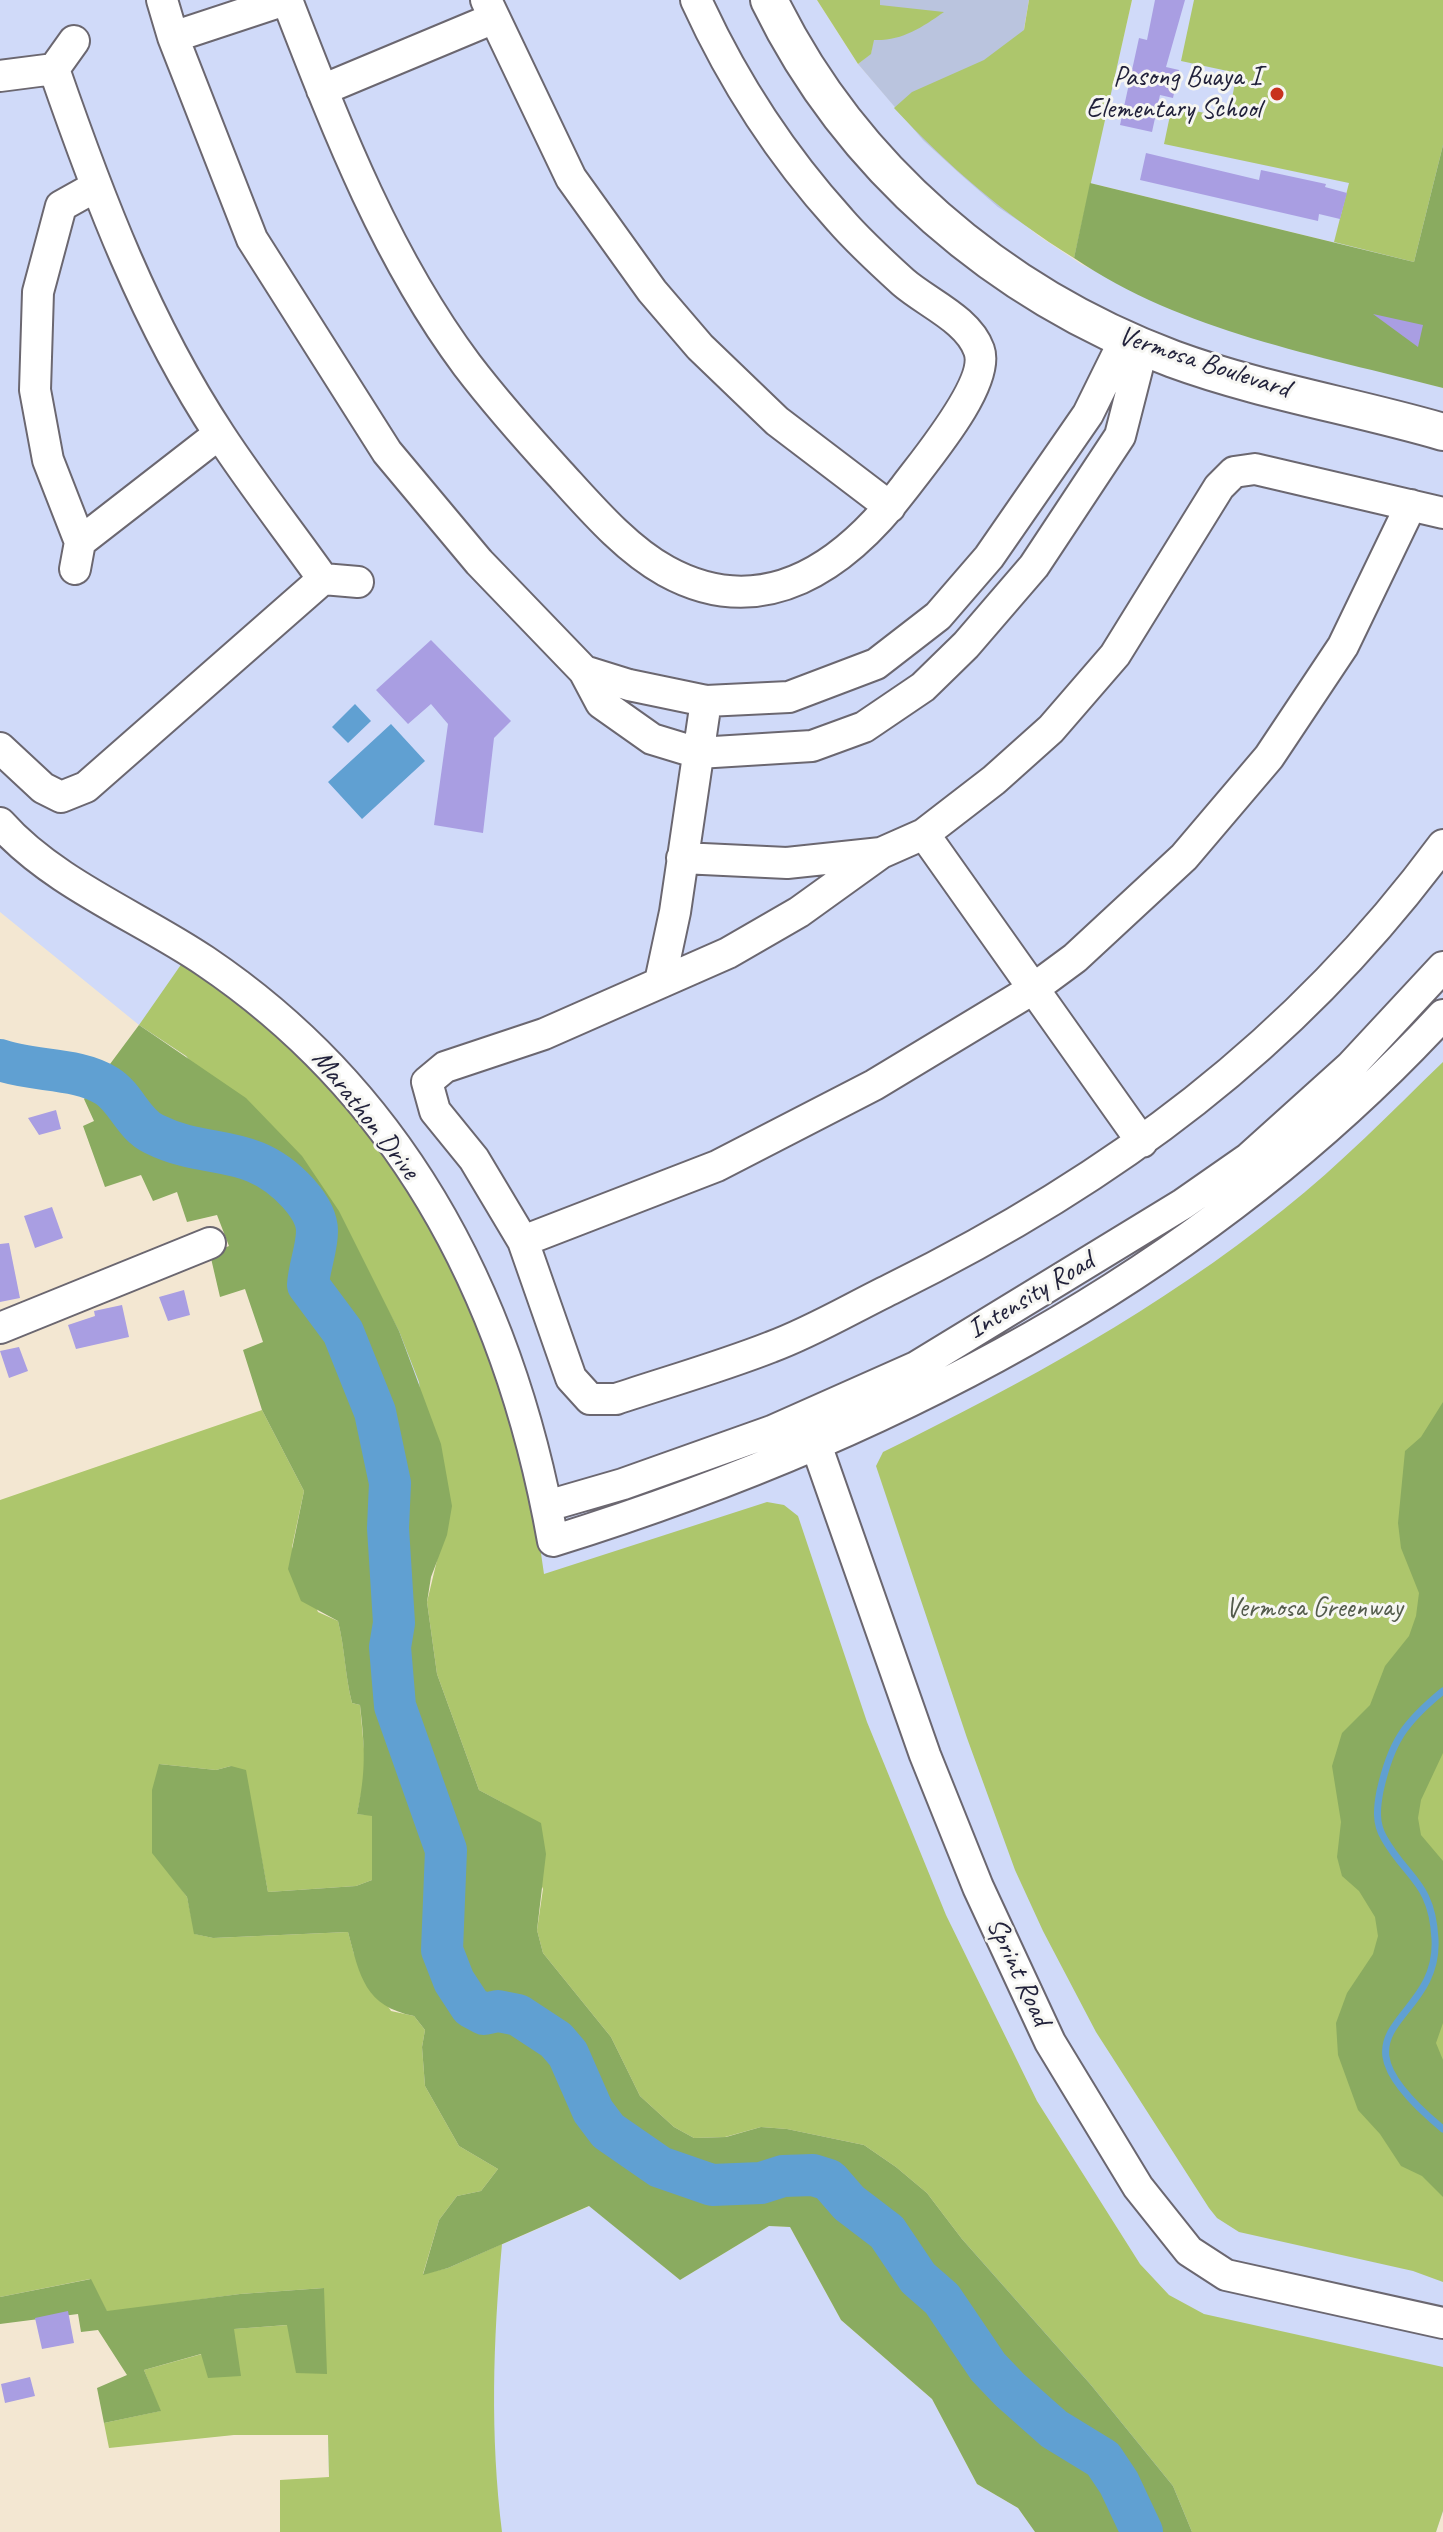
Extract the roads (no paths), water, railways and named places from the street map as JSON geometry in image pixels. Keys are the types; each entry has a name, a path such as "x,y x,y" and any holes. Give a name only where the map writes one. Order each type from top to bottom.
{"main road":[{"name":"Vermosa Boulevard","path":"769,0 834,110 925,209 1032,290 1134,343 1225,375 1443,432"}],"street":[{"path":"162,0 173,37 252,239 387,452 479,562 584,671 601,703 652,739 698,753 812,746 864,727 923,687 966,645 1034,566 1120,436 1134,343"},
{"path":"173,37 286,0 363,187 410,276 466,363 581,497 663,570 699,587 735,592 775,586 813,574 854,547 890,507 938,443 979,378 980,353 967,330 905,283 841,221 800,172 763,120 696,0"},
{"path":"322,90 489,9 571,178 652,291 700,347 777,421 890,507"},
{"path":"0,76 54,69 74,41"},
{"path":"54,69 95,187 154,319 219,434 323,579"},
{"path":"95,187 61,206 38,292 35,390 48,460 78,556 219,434"},
{"path":"584,671 706,701 789,697 876,664 938,616 989,557 1134,343"},
{"path":"1443,513 1255,469 1234,472 1219,487 1115,655 1051,729 994,780 924,834 881,853 799,912 740,946 544,1034 445,1067 427,1082 435,1111 474,1159 523,1241 571,1378 590,1399 616,1399 774,1347 977,1246 1142,1142 1237,1070 1303,1007 1383,923 1443,845"},
{"path":"523,1241 717,1166 874,1085 1033,989 1075,958 1184,857 1269,757 1343,646 1411,505"},
{"path":"0,748 43,788 61,797 86,787 323,579 358,582"},
{"path":"938,616 966,645"},
{"path":"660,982 706,701"},
{"name":"Marathon Drive","path":"0,823 73,882 204,960 264,1004 321,1055 389,1137 449,1228 488,1305 519,1388 553,1541"},
{"path":"924,834 1142,1142"},
{"path":"682,858 787,863 881,853"},
{"name":"Intensity Road","path":"547,1506 698,1459 916,1367 1183,1204 1249,1158 1350,1067 1443,967"},
{"name":"Intensity Road","path":"553,1541 705,1491 818,1445 995,1359 1192,1237 1306,1148 1360,1099 1443,1015"},
{"path":"0,1328 210,1243"},
{"name":"Sprint Road","path":"806,1416 925,1755 978,1887 1050,2042 1138,2187 1189,2251 1226,2275 1443,2323"}],"water":[{"path":"355,704 371,721 348,743 332,727"},
{"path":"391,724 425,761 362,819 328,782"}],"waterway":[{"path":"0,1060 95,1080 114,1091 140,1124 154,1134 174,1142 246,1159 281,1177 298,1193 313,1215 317,1238 308,1285 343,1332 375,1412 390,1483 388,1528 394,1623 390,1647 395,1706 446,1850 442,1950 454,1981 471,2007 484,2014 498,2011 518,2015 556,2040 568,2054 593,2111 608,2131 660,2167 712,2185 761,2183 783,2176 813,2175 829,2180 849,2203 887,2232 918,2278 942,2299 988,2367 1010,2390 1054,2429 1103,2459 1119,2483 1142,2532"},
{"path":"1443,1691 1418,1713 1394,1746 1378,1803 1379,1827 1393,1852 1424,1893 1433,1920 1435,1939 1432,1968 1420,1991 1393,2028 1386,2046 1389,2068 1406,2094 1443,2129"}],"place":[{"name":"Pasong Buaya I Elementary School","path":"1277,94"}],"park label":[{"name":"Vermosa Greenway","path":"1314,1609"}]}
